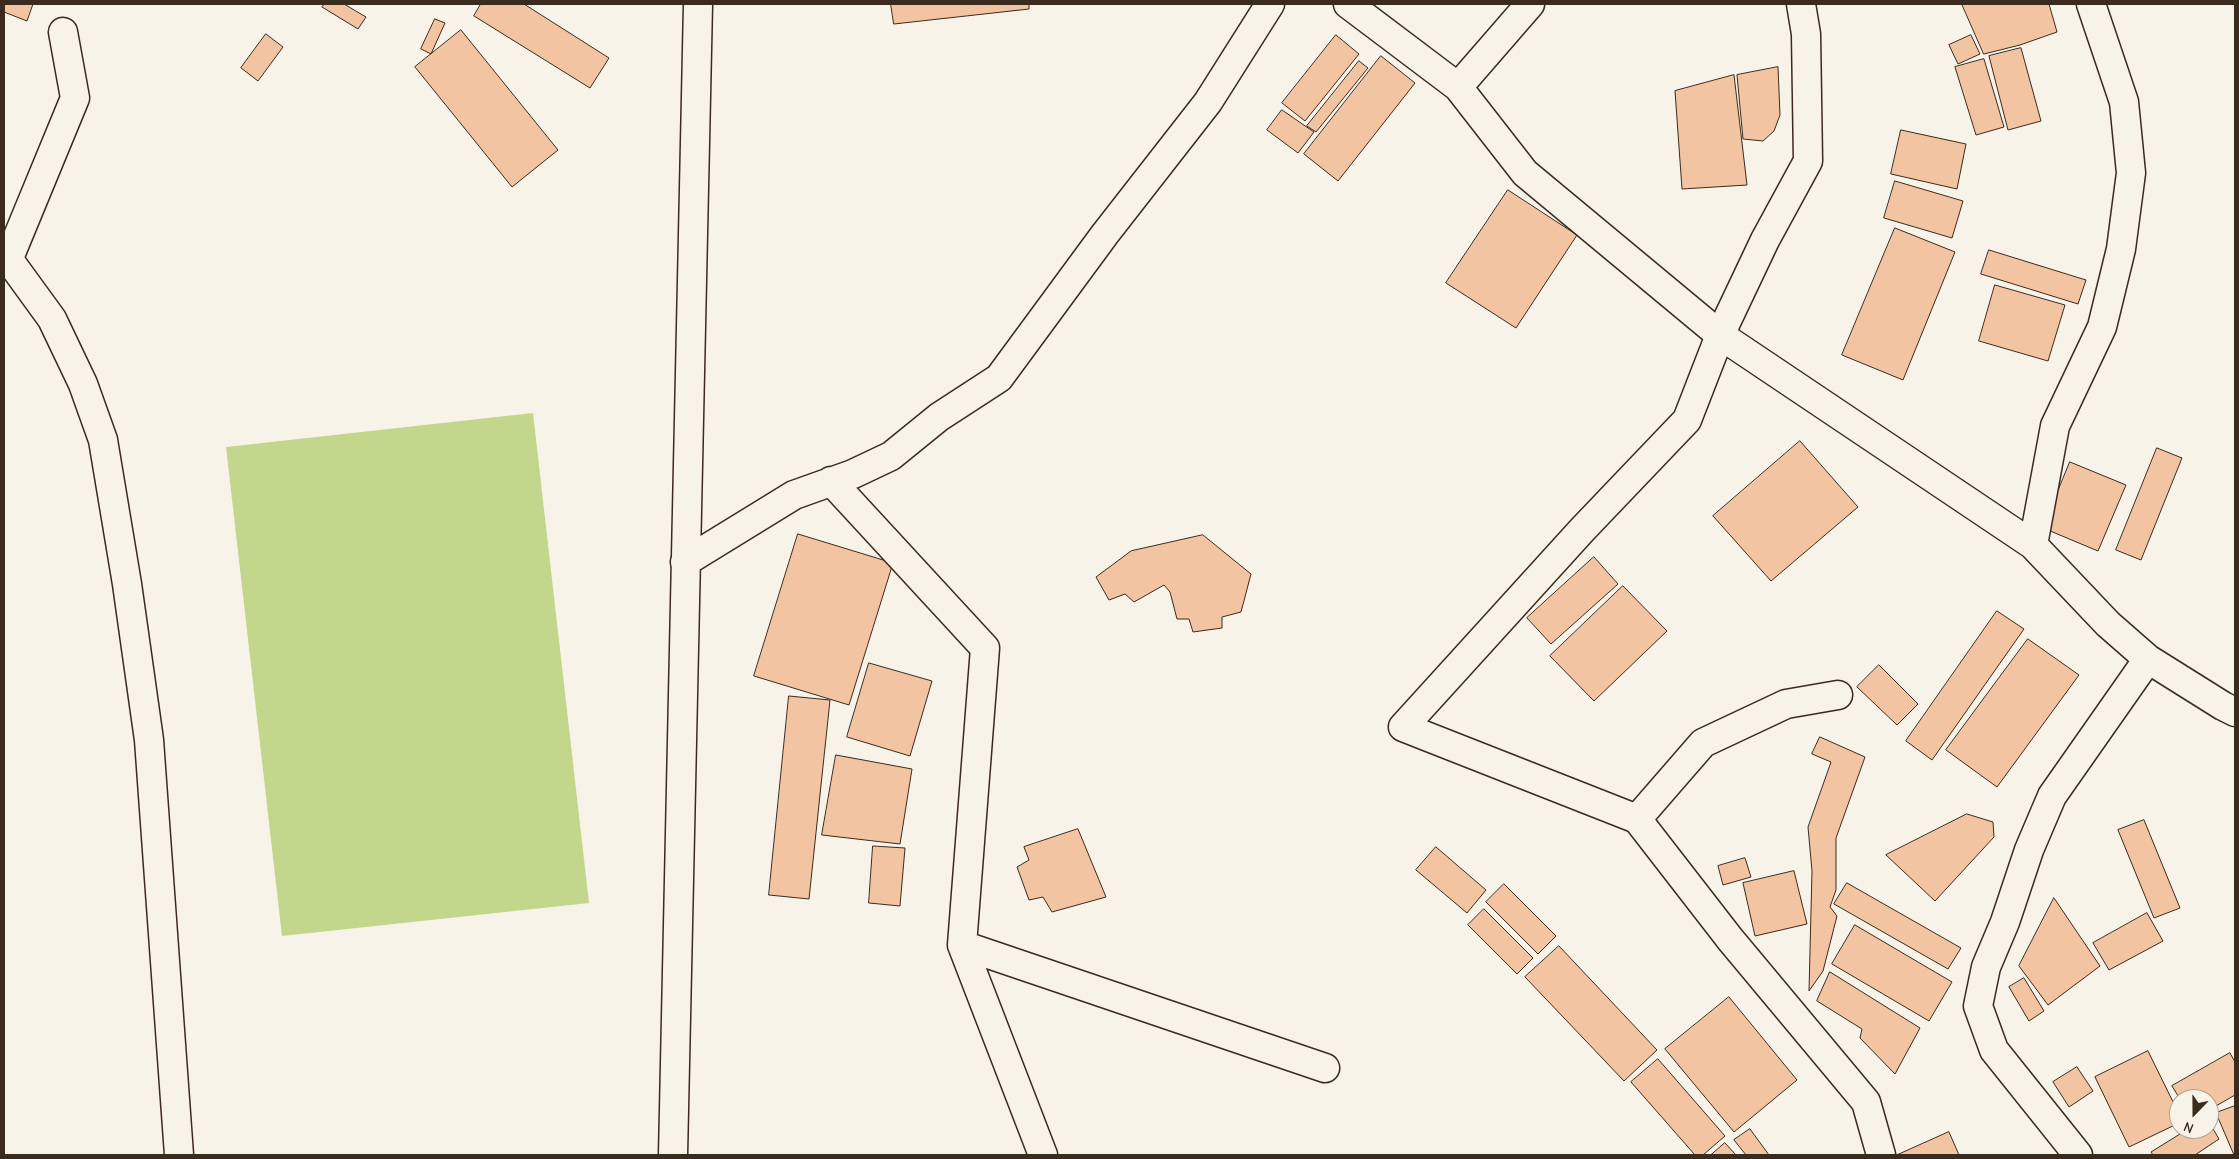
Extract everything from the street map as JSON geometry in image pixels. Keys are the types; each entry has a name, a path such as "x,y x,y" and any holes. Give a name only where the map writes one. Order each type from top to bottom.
{"street":[{"path":"673,1155 698,4"},
{"path":"685,562 794,494 891,456 939,417 998,378 1105,234 1208,102 1270,4"},
{"path":"1348,4 1458,86 1525,173 1720,335 2033,545 2108,624 2148,659 2235,712"},
{"path":"1458,86 1530,4"},
{"path":"1801,4 1806,34 1808,161 1765,240 1720,335 1687,420 1582,530 1403,727 1637,819 1730,939 1866,1102 1881,1155"},
{"path":"2033,545 2055,426 2102,327 2121,249 2131,173 2124,102 2091,4"},
{"path":"64,32 75,98 7,255 52,319 83,384 103,440 127,584 148,740 179,1155"},
{"path":"831,481 985,648 962,945 1043,1155"},
{"path":"2078,1155 1994,1050 1978,1006 1986,967 2005,922 2029,850 2052,796 2148,659"},
{"path":"1637,819 1703,743 1786,704 1838,695"},
{"path":"962,945 1325,1068"}],"green space":[{"path":"533,413 589,903 282,936 226,447"}],"building":[{"path":"4,4 33,4 27,21 4,12"},
{"path":"325,4 344,4 366,17 358,29 322,7"},
{"path":"481,4 524,4 609,58 590,88 474,16"},
{"path":"891,4 1029,4 1029,9 894,24"},
{"path":"1962,4 2049,4 2057,32 2020,45 1984,54"},
{"path":"435,19 445,23 431,54 421,49"},
{"path":"461,30 558,150 512,187 415,67"},
{"path":"266,34 283,47 258,81 241,68"},
{"path":"1336,35 1359,54 1305,121 1282,103"},
{"path":"1971,35 1980,54 1958,64 1949,45"},
{"path":"2021,48 2041,121 2008,130 1989,56"},
{"path":"1381,56 1415,83 1338,181 1304,154"},
{"path":"1984,59 2004,127 1976,135 1955,67"},
{"path":"1359,61 1368,68 1316,132 1307,126"},
{"path":"1778,67 1780,115 1774,131 1763,141 1743,139 1737,75"},
{"path":"1734,75 1747,185 1682,189 1675,91"},
{"path":"1282,110 1314,132 1298,153 1267,130"},
{"path":"1901,130 1966,144 1957,189 1891,174"},
{"path":"1895,181 1963,201 1952,238 1884,218"},
{"path":"1508,190 1577,235 1516,328 1446,283"},
{"path":"1895,228 1955,252 1903,380 1842,355"},
{"path":"1989,250 2086,280 2078,304 1981,274"},
{"path":"1995,285 2065,305 2048,361 1979,341"},
{"path":"1800,441 1858,507 1771,581 1713,516"},
{"path":"2157,448 2182,458 2141,560 2116,550"},
{"path":"2070,462 2126,485 2098,551 2043,528"},
{"path":"798,534 893,563 849,705 754,676"},
{"path":"1203,535 1251,574 1241,612 1222,617 1222,628 1193,632 1189,619 1177,619 1170,592 1164,585 1134,602 1125,594 1109,600 1096,577 1131,551"},
{"path":"1594,557 1618,584 1551,644 1527,618"},
{"path":"1623,586 1667,631 1594,701 1550,656"},
{"path":"1997,611 2024,629 1932,760 1906,741"},
{"path":"2028,639 2079,675 1997,787 1946,750"},
{"path":"869,663 932,681 910,756 847,737"},
{"path":"1879,665 1918,704 1897,725 1857,687"},
{"path":"789,696 830,700 809,899 769,895"},
{"path":"1820,737 1865,757 1836,838 1836,890 1830,907 1837,916 1823,971 1809,991 1812,871 1808,827 1831,762 1812,754"},
{"path":"836,755 912,769 900,844 822,835"},
{"path":"1967,814 1993,822 1994,837 1935,901 1886,855"},
{"path":"2144,820 2180,908 2154,918 2118,830"},
{"path":"1078,829 1106,897 1052,912 1043,897 1029,900 1017,867 1029,860 1024,847"},
{"path":"873,846 905,848 900,906 869,903"},
{"path":"1436,847 1486,890 1467,913 1416,870"},
{"path":"1745,858 1751,877 1723,885 1718,866"},
{"path":"1794,871 1807,924 1755,936 1743,883"},
{"path":"1847,883 1961,948 1948,969 1834,904"},
{"path":"1504,884 1556,936 1538,954 1486,902"},
{"path":"2054,898 2100,966 2048,1005 2019,966"},
{"path":"1484,909 1533,958 1517,974 1468,925"},
{"path":"2147,913 2163,941 2109,970 2093,943"},
{"path":"1855,925 1952,982 1929,1021 1832,964"},
{"path":"1559,946 1657,1050 1624,1081 1525,977"},
{"path":"1830,972 1920,1028 1895,1074 1860,1038 1862,1029 1817,1001"},
{"path":"2024,978 2044,1011 2029,1021 2009,987"},
{"path":"1729,997 1797,1080 1734,1132 1665,1049"},
{"path":"2148,1051 2169,1094 2169,1128 2129,1147 2095,1077"},
{"path":"2230,1053 2235,1062 2235,1095 2219,1104 2219,1089 2174,1089 2172,1086"},
{"path":"1658,1059 1725,1136 1703,1155 1695,1155 1631,1082"},
{"path":"2077,1067 2093,1091 2069,1107 2053,1082"},
{"path":"2235,1106 2235,1155 2219,1120 2219,1112"},
{"path":"1750,1129 1769,1155 1746,1155 1734,1140"},
{"path":"1949,1132 1959,1155 1897,1155"},
{"path":"2172,1139 2219,1139 2195,1155 2153,1155 2151,1152"},
{"path":"1725,1143 1736,1155 1711,1155"}]}
